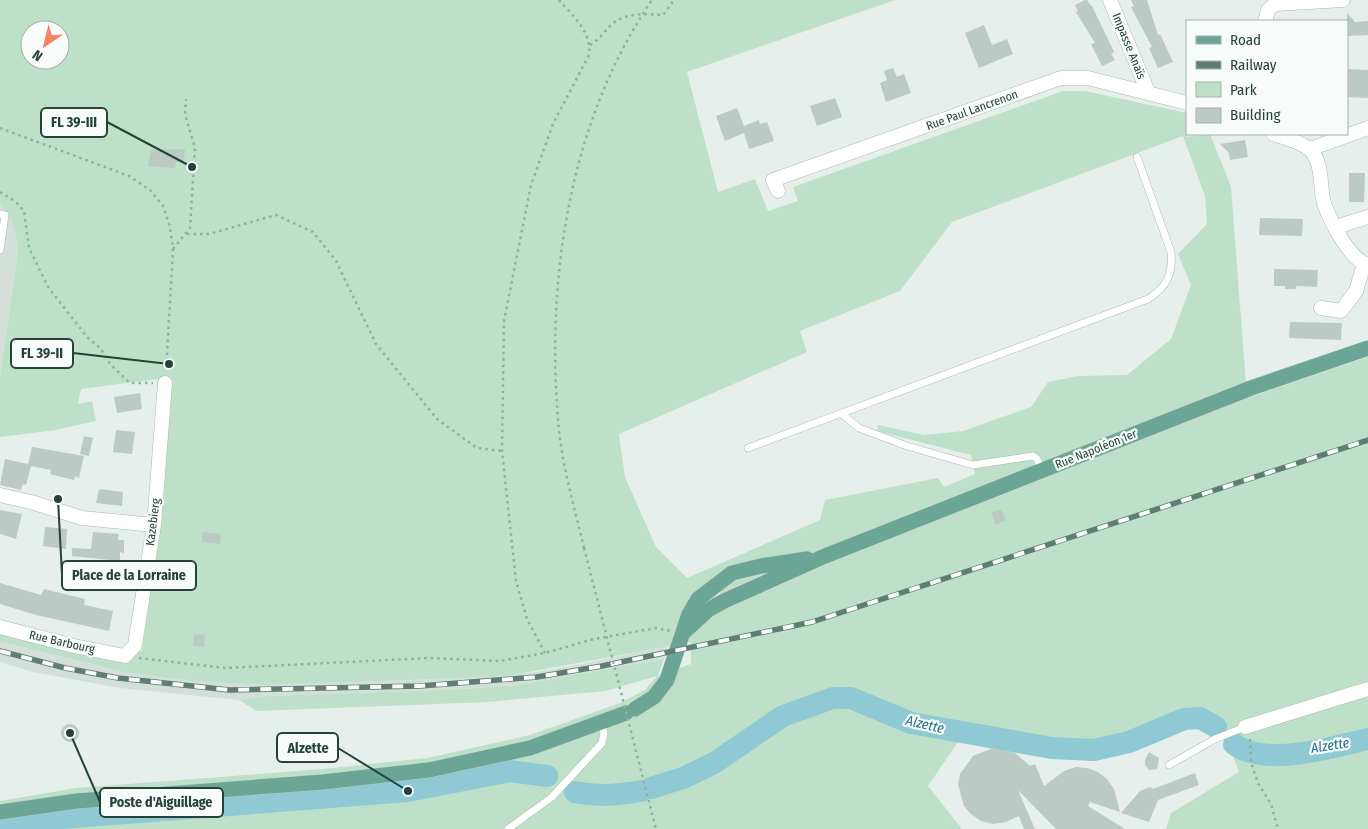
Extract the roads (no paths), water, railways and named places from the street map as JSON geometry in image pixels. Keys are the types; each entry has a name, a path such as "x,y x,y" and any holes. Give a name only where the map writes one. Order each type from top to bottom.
{"main road":[{"name":"Rue Napoléon 1er","path":"825,556 1257,386 1368,348"},
{"path":"0,812 77,801 323,782 429,770 530,748 601,723 630,711 654,697 667,680 689,614 698,599 732,573 761,566 825,556"},
{"path":"683,633 708,610 724,601 825,556"}],"street":[{"name":"Impasse Anaïs","path":"1110,0 1148,92"},
{"path":"1265,20 1268,10 1275,4 1343,0"},
{"name":"Rue Paul Lancrenon","path":"778,191 774,180 1061,78 1088,78 1186,103"},
{"path":"1310,149 1368,128"},
{"path":"1276,135 1298,142 1310,149 1318,162 1324,203 1348,251 1366,265 1356,291 1341,311 1322,308"},
{"path":"1336,227 1368,217"},
{"name":"Kazebierg","path":"125,656 135,645 154,525 165,383"},
{"path":"0,495 31,502 82,518 154,525"},
{"name":"Rue Barbourg","path":"0,627 74,646 125,656"},
{"path":"1247,733 1368,689"}],"lane":[{"path":"748,448 1148,299 1160,292 1171,273 1171,252 1137,157"},
{"path":"0,214 5,215 0,250"},
{"path":"842,414 859,428 907,446 973,465 1033,456 1037,458 1043,470"},
{"path":"508,829 552,797 602,743 604,733 601,723"},
{"path":"1169,765 1215,739 1247,733"}],"waterway":[{"name":"Alzette","path":"651,788 683,778 714,763 783,716 833,698 851,698 911,723 1052,748 1094,750 1129,742 1184,719 1200,718 1216,727"},
{"name":"Alzette","path":"1234,744 1247,751 1281,755 1299,754 1368,739"},
{"name":"Alzette","path":"0,828 17,826 36,820 408,791 510,771 547,776"},
{"name":"Alzette","path":"575,792 608,795 641,791"}],"railway":[{"path":"0,651 65,668 118,678 229,690 420,686 537,677 602,666 812,622 1368,440"}],"place":[{"name":"FL 39-III","path":"192,167"},
{"name":"FL 39-II","path":"169,364"},
{"name":"Place de la Lorraine","path":"58,499"},
{"name":"Poste d'Aiguillage","path":"70,733"},
{"name":"Alzette","path":"408,791"}]}
